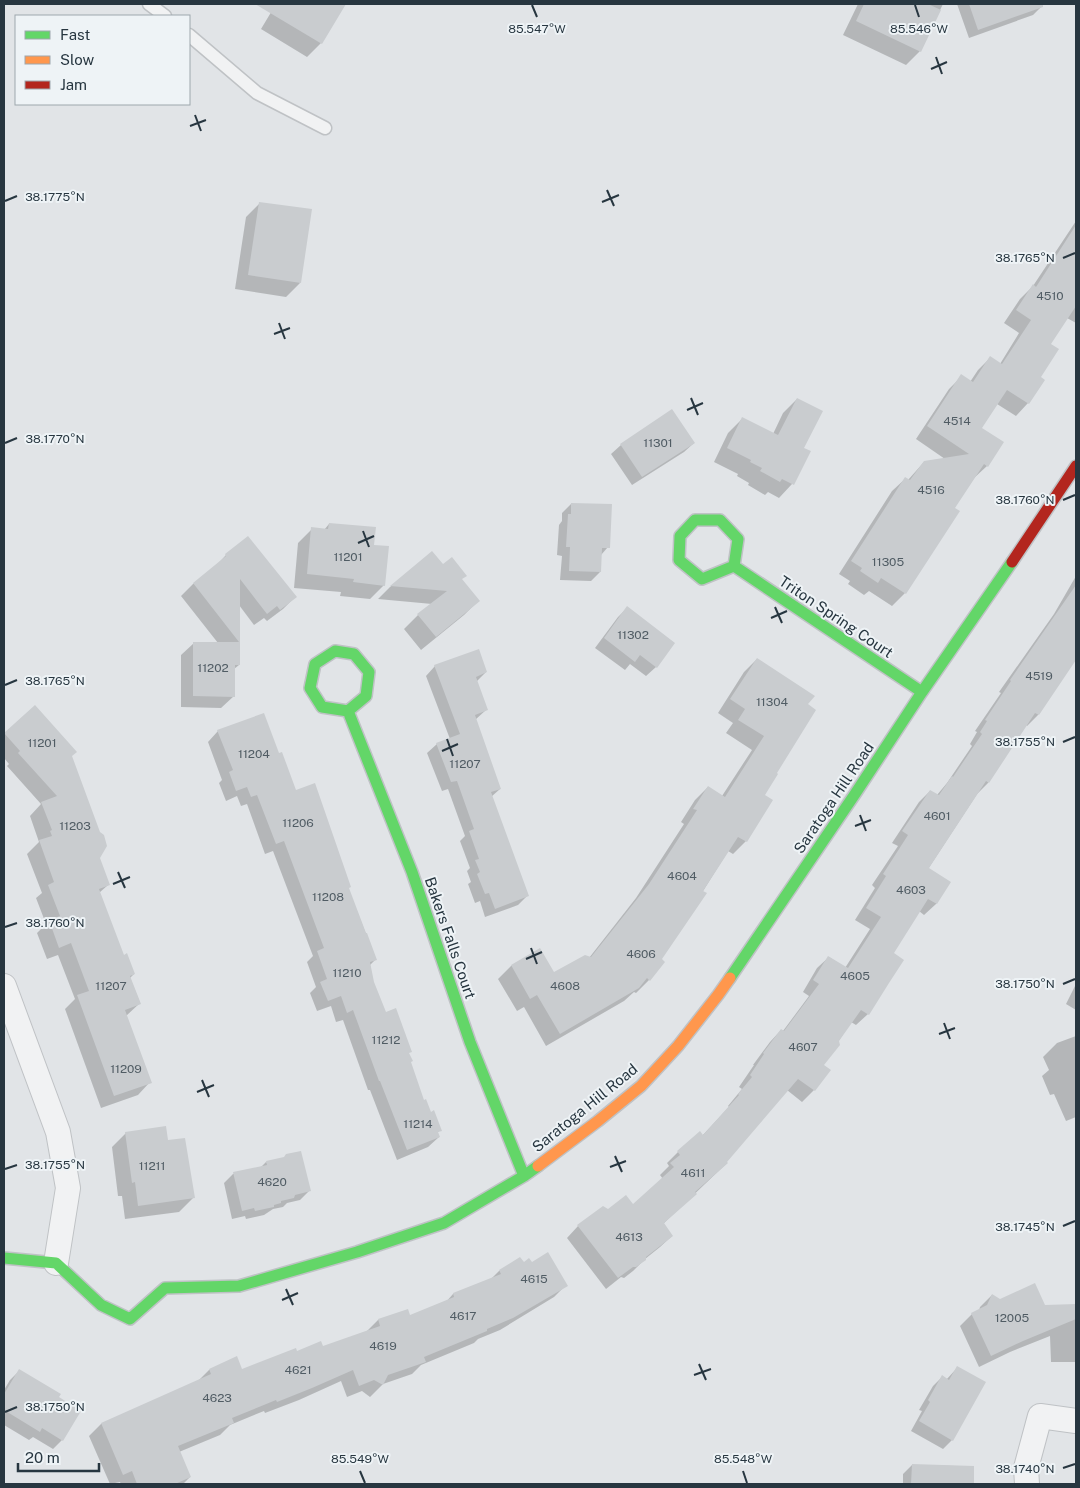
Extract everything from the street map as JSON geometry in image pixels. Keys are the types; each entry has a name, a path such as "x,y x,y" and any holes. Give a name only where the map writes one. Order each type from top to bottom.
{"street":[{"name":"Saratoga Hill Road","path":"56,1262 102,1305 130,1319 165,1288 239,1286 357,1252 444,1223 524,1176 598,1121 641,1086 678,1046 718,996 1076,466"},
{"path":"695,520 720,520 738,539 734,566 702,579 679,560 680,536 695,520"},
{"name":"Triton Spring Court","path":"734,566 922,692"},
{"path":"335,651 354,654 369,672 366,696 348,711 322,707 310,688 314,664 335,651"},
{"name":"Bakers Falls Court","path":"348,711 412,872 470,1042 524,1176"},
{"path":"4,986 58,1132 68,1188 56,1262 4,1258"},
{"path":"1027,1484 1026,1468 1040,1416 1076,1420"}],"lane":[{"path":"149,4 164,15"},
{"path":"190,36 257,93 325,128"}],"building":[{"path":"255,4 346,4 322,44"},
{"path":"864,4 928,4 941,10 921,52 856,21"},
{"path":"969,4 1043,4 1043,7 978,30"},
{"path":"259,202 312,209 301,283 248,275"},
{"path":"1076,225 1076,306 1051,344 1059,349 1041,377 1045,380 1029,404 1007,390 982,428 1004,442 988,467 984,464 955,508 960,511 906,594 881,578 878,583 860,571 862,568 851,561 905,477 910,480 924,461 969,454 927,426 961,374 973,382 990,356 1002,364 1031,320 1016,310 1033,284 1036,287"},
{"path":"797,398 823,411 804,448 811,451 794,485 782,479 780,482 760,471 762,468 750,462 751,460 727,448 742,417 778,435"},
{"path":"672,409 695,443 642,477 620,444"},
{"path":"571,503 612,504 610,548 602,548 601,572 569,571 570,547 566,547 568,514 571,514"},
{"path":"329,523 376,527 374,545 389,546 385,586 353,582 354,579 307,574 311,527 328,529"},
{"path":"248,536 297,597 280,610 277,606 267,614 240,579 240,665 235,665 235,697 193,696 193,642 239,642 193,583"},
{"path":"432,551 443,564 452,557 467,576 462,579 480,601 436,637 417,614 447,591 390,586"},
{"path":"1076,585 1076,660 1039,715 1035,713 989,783 986,781 929,868 951,882 937,904 928,899 894,953 904,960 869,1015 861,1010 839,1041 840,1045 824,1065 831,1070 815,1091 798,1079 728,1163 664,1223 673,1236 646,1257 646,1260 618,1278 577,1225 603,1206 608,1209 626,1195 633,1204 674,1167 670,1163 680,1155 677,1151 700,1131 703,1135 739,1095 752,1077 750,1075 763,1053 781,1029 784,1031 819,984 813,980 828,956 848,968 881,917 866,908 886,876 883,874 908,835 902,831 930,790 939,795 953,777 982,734 980,732 987,721 985,720 1010,680"},
{"path":"627,606 675,643 657,668 640,655 635,662 604,638"},
{"path":"479,649 487,672 476,677 488,710 475,715 501,789 491,792 529,896 495,909 489,893 485,894 477,874 480,872 475,860 479,859 469,831 474,829 457,781 451,782 436,743 460,734 434,665"},
{"path":"757,658 815,696 808,704 816,710 765,795 773,800 747,842 738,837 703,891 707,893 662,959 665,962 650,981 647,978 639,988 560,1034 537,995 530,999 511,965 540,948 554,972 585,955 591,957 649,884 697,810 693,809 708,786 725,797 764,736 738,720 745,709 730,699"},
{"path":"35,705 77,752 72,756 107,846 100,858 110,885 99,889 124,955 127,953 135,974 130,976 141,1004 125,1010 152,1083 114,1096 77,995 89,991 71,943 59,948 49,920 60,916 48,885 54,882 39,840 52,836 50,831 52,830 41,802 57,796 18,753 20,751 4,733"},
{"path":"264,713 279,753 282,752 296,790 315,783 351,887 349,888 377,960 370,962 374,982 386,1012 396,1008 412,1052 409,1053 413,1061 411,1062 424,1100 426,1099 431,1112 434,1110 442,1131 438,1132 440,1137 407,1150 353,1010 347,1013 341,996 328,1001 320,982 327,979 317,951 324,948 284,841 276,844 257,795 251,797 247,787 236,791 229,772 233,770 217,730"},
{"path":"166,1126 168,1140 185,1138 195,1198 138,1206 135,1182 132,1183 125,1132"},
{"path":"301,1151 311,1191 281,1201 281,1203 274,1205 274,1207 255,1211 254,1208 242,1211 233,1172 267,1165 266,1161"},
{"path":"548,1252 568,1286 513,1318 424,1357 426,1362 388,1375 383,1385 374,1380 359,1386 353,1370 277,1402 276,1400 232,1418 234,1423 178,1446 191,1477 175,1484 137,1484 132,1471 123,1475 101,1423 211,1374 209,1369 237,1356 242,1369 296,1348 297,1351 321,1341 323,1346 380,1326 378,1319 408,1309 410,1315 454,1297 453,1293 501,1274 499,1270 520,1257 524,1262 529,1258 532,1262"},
{"path":"1035,1283 1045,1305 1076,1304 1076,1319 991,1356 971,1313 987,1305 992,1294 1000,1299"},
{"path":"957,1366 986,1382 953,1441 919,1421 942,1375 949,1380"},
{"path":"19,1369 61,1394 59,1397 81,1411 63,1441 42,1428 40,1432 4,1410 4,1394"},
{"path":"912,1464 974,1466 974,1484 911,1484"}],"traffic: fast":[{"path":"734,566 702,579 679,560 680,536 695,520 720,520 738,539 734,566 922,692"},
{"path":"730,978 922,692 1012,562"},
{"path":"348,711 322,707 310,688 315,664 335,651 354,654 369,672 366,696 348,711 412,872 470,1042 524,1176"},
{"path":"4,1258 56,1263 101,1305 130,1319 165,1288 239,1286 357,1252 444,1223 538,1166"}],"traffic: slow":[{"path":"538,1166 641,1086 678,1046 730,978"}],"traffic: jam":[{"path":"1012,562 1076,466"}]}
